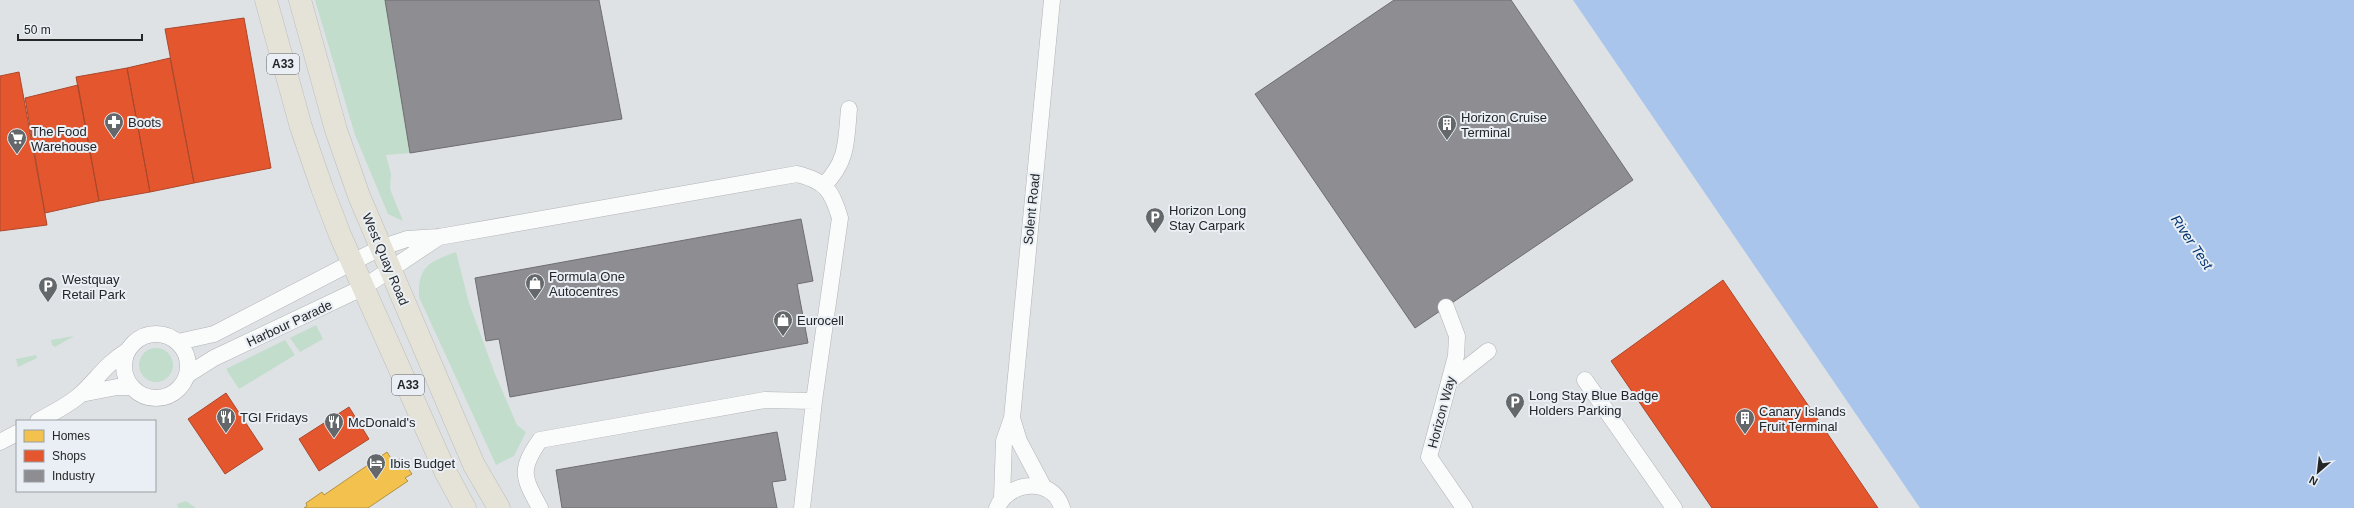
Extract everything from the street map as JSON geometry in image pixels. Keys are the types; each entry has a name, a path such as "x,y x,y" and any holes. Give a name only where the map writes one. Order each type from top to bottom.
{"highway":[{"name":"A33","path":"266,0 301,127 322,188 352,262 446,473 464,508"},
{"name":"West Quay Road","path":"300,0 336,130 380,248 474,465 499,508"}],"street":[{"name":"Solent Road","path":"1000,503 1004,441 1012,418 1052,0"},
{"path":"802,508 814,401 840,218 835,200 824,185 837,172 844,154 849,109"},
{"name":"Harbour Parade","path":"178,342 214,334 324,279 352,262 380,248 407,239 440,237 797,174 812,178 824,185"},
{"name":"Harbour Parade","path":"187,375 214,358 364,287 440,237"},
{"name":"Horizon Way","path":"1446,307 1457,336 1456,356 1429,458 1464,508"},
{"path":"40,420 81,394 113,360 127,351 136,340 152,333 170,336 178,342 187,357 187,375 179,388 162,398 142,395 132,387 124,370 127,351"},
{"path":"1450,381 1488,351"},
{"path":"1585,380 1674,508"},
{"path":"81,394 117,387 132,387"},
{"path":"540,508 527,484 526,460 540,440 765,400 814,401"},
{"name":"Solent Road","path":"1012,418 1019,441 1044,488 1054,495 1062,508"},
{"path":"0,442 16,434"},
{"path":"1000,503 1011,491 1022,486 1044,488"}],"green space":[{"path":"315,0 385,0 410,153 386,155 391,174 390,189 403,221 388,214 355,135"},
{"path":"456,252 469,303 495,374 517,425 526,432 514,456 496,465 419,297 421,278 427,267 432,262"},
{"path":"316,325 323,339 300,352 290,338"},
{"path":"74,336 55,347 52,345 51,340"},
{"path":"285,340 295,355 239,389 226,369"},
{"path":"153,348 159,348 163,349 170,355 173,365 172,372 166,379 159,382 153,382 149,381 142,375 139,368 139,362 140,358 146,351"},
{"path":"36,355 37,358 18,367 16,359"},
{"path":"186,501 196,508 178,508 177,504"}],"water":[{"name":"River Test","path":"1573,0 2354,0 2354,508 1920,508"}],"building: Homes":[{"name":"Ibis Budget","path":"387,452 394,463 401,458 412,474 405,478 408,481 368,508 304,508 307,506 306,503 322,492 324,495"}],"building: Shops":[{"path":"244,18 271,168 194,183 165,29"},
{"path":"170,58 194,183 150,192 127,68"},
{"name":"Boots","path":"127,68 150,192 99,201 76,77"},
{"name":"The Food Warehouse","path":"19,72 47,225 0,231 0,76"},
{"path":"78,85 99,201 45,213 25,98"},
{"name":"Canary Islands Fruit Terminal","path":"1723,280 1878,508 1712,508 1611,361"},
{"name":"TGI Fridays","path":"226,393 263,449 225,474 188,419"},
{"name":"McDonald's","path":"349,407 369,439 319,471 299,439"}],"building: Industry":[{"path":"385,0 599,0 622,119 410,153"},
{"name":"Horizon Cruise Terminal","path":"1394,0 1511,0 1633,180 1415,328 1255,94"},
{"path":"801,219 813,281 797,284 808,343 510,397 499,339 486,341 475,278"},
{"path":"777,432 786,480 772,482 777,508 562,508 556,470"}],"place":[{"name":"Boots","path":"114,139"},
{"name":"Horizon Cruise Terminal","path":"1447,141"},
{"name":"The Food Warehouse","path":"17,155"},
{"name":"Horizon Long Stay Carpark","path":"1155,234"},
{"name":"Formula One Autocentres","path":"535,300"},
{"name":"Westquay Retail Park","path":"48,303"},
{"name":"Eurocell","path":"783,337"},
{"name":"Long Stay Blue Badge Holders Parking","path":"1515,419"},
{"name":"TGI Fridays","path":"226,434"},
{"name":"Canary Islands Fruit Terminal","path":"1745,435"},
{"name":"McDonald's","path":"334,439"},
{"name":"Ibis Budget","path":"376,480"}]}
